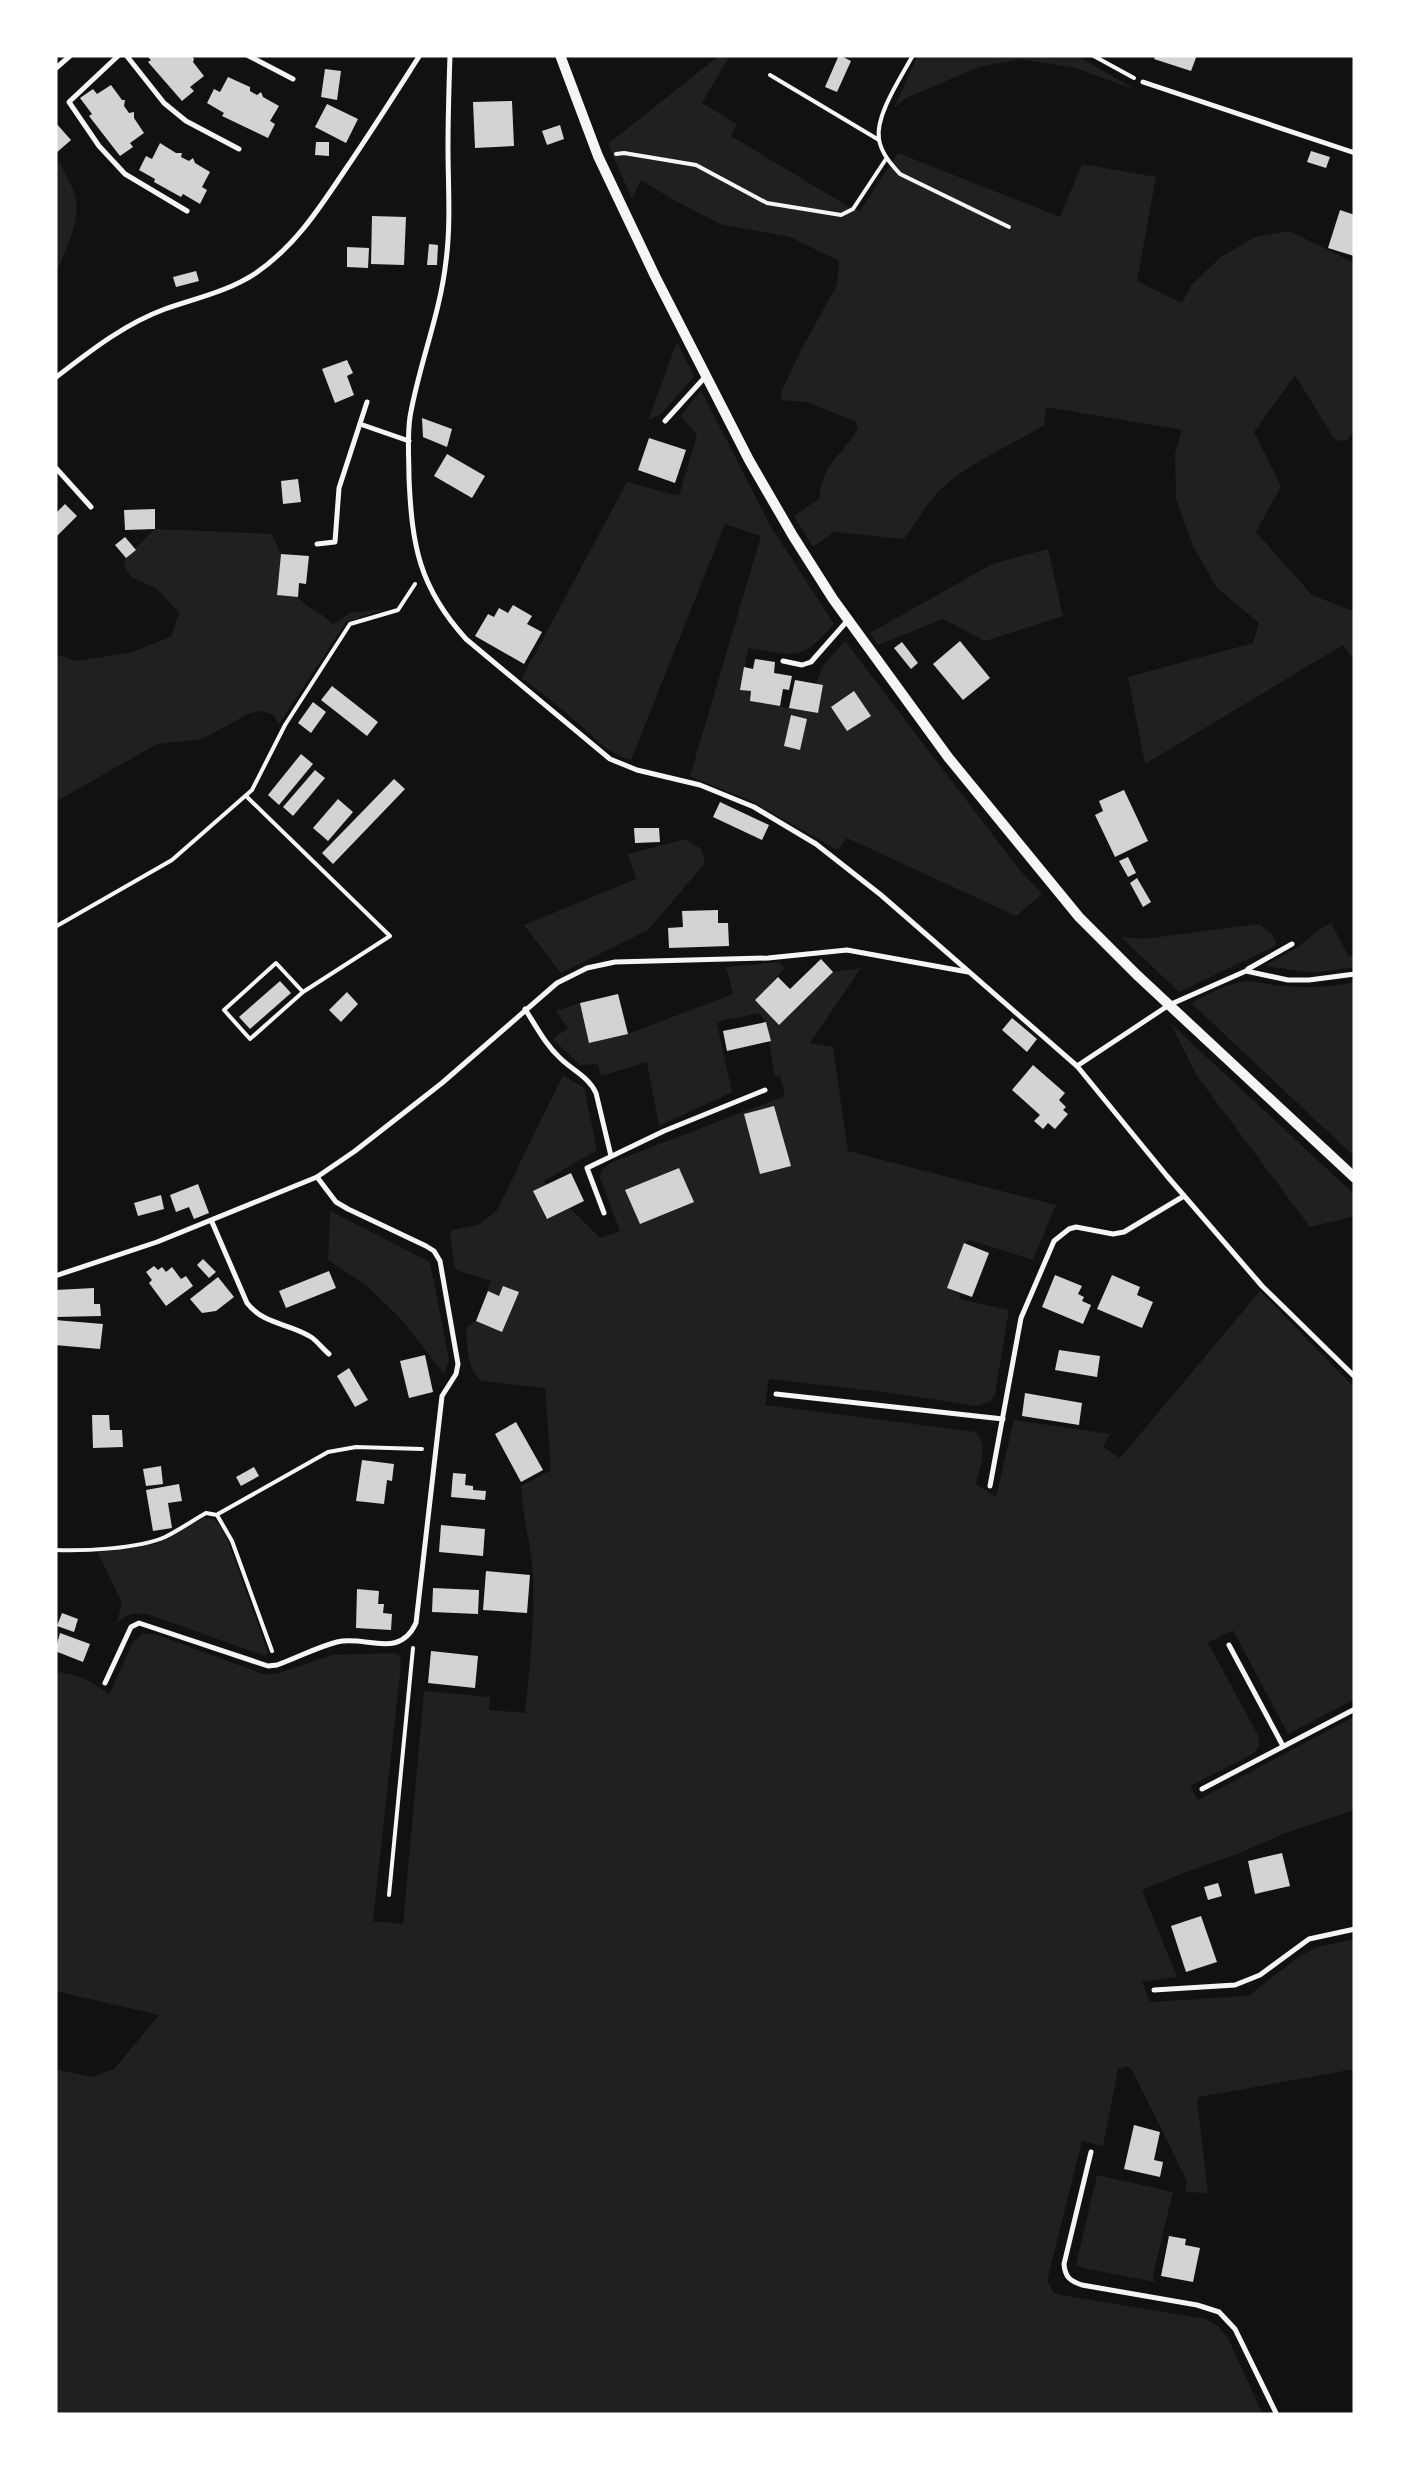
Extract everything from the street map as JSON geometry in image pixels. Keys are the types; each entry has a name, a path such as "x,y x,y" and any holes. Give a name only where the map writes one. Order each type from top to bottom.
{"street":[{"path":"560,55 598,156 654,276 792,536 848,620 948,757 1080,917 1355,1178"}],"lane":[{"path":"55,68 72,55"},
{"path":"187,210 125,174 99,146 69,102 122,55 164,103 186,121 239,149"},
{"path":"247,55 293,78"},
{"path":"55,378 127,327 162,310 229,288 284,251 324,202 420,55"},
{"path":"450,55 446,259 439,308 410,419 409,441 415,547 422,572 446,618 610,759 637,770 700,785 754,807 816,844 881,896 1077,1066 1262,1286 1355,1377"},
{"path":"1142,82 1355,153"},
{"path":"665,421 706,376"},
{"path":"317,544 336,542 339,488 367,402"},
{"path":"360,424 409,441"},
{"path":"55,467 92,507"},
{"path":"783,661 811,662 848,620"},
{"path":"1077,1066 1169,1005 1292,944"},
{"path":"55,1276 157,1242 317,1177 442,1083 557,983 587,968 614,962 768,958 847,950 971,972"},
{"path":"1246,970 1298,980 1355,974"},
{"path":"525,1010 560,1058 592,1084 611,1156"},
{"path":"604,1213 587,1168 765,1090"},
{"path":"105,1683 131,1627 138,1623 268,1666 337,1642 401,1641 416,1623 442,1396 458,1364 440,1261 426,1246 336,1202 317,1177"},
{"path":"990,1486 1021,1318 1054,1242 1076,1227 1118,1234 1184,1196"},
{"path":"212,1221 254,1313 310,1337 329,1354"},
{"path":"776,1394 1002,1419"},
{"path":"1229,1645 1283,1746"},
{"path":"1202,1789 1355,1709"},
{"path":"1154,1990 1235,1986 1260,1975 1310,1939 1355,1929"},
{"path":"1091,2152 1064,2274 1082,2285 1219,2312 1235,2329 1277,2415"}],"path":[{"path":"913,55 880,121 878,140 886,159 900,174 1009,227"},
{"path":"1092,55 1142,82"},
{"path":"770,75 878,140"},
{"path":"598,156 624,152 696,165 767,203 841,215 853,209 886,159"},
{"path":"55,927 172,860 246,796 285,725 350,624 398,610 422,572"},
{"path":"246,796 390,936 302,992 250,1039 224,1010 276,963 302,992"},
{"path":"55,1550 153,1542 206,1513 217,1514 328,1452 356,1447 436,1449"},
{"path":"217,1514 232,1541 277,1665"},
{"path":"390,1895 416,1623"}],"shaded area":[{"path":"720,55 730,55 702,103 737,124 731,136 860,211 898,153 1060,217 1082,164 1156,177 1137,281 1182,303 1192,284 1221,257 1255,237 1289,231 1355,263 1355,429 1348,440 1333,437 1295,375 1254,432 1281,486 1256,532 1312,595 1355,612 1355,662 1343,645 1145,764 1128,677 1253,643 1259,623 1217,588 1193,546 1176,499 1175,454 1182,430 1046,407 1044,425 954,478 931,500 904,539 834,532 813,547 794,516 819,499 829,467 858,428 855,421 806,402 781,400 802,348 837,285 839,261 790,237 720,224 641,180 632,199 608,144"},
{"path":"918,55 1076,55 1136,90 1075,68 1020,59 979,67 906,98 894,108"},
{"path":"55,163 60,163 71,186 77,210 55,277"},
{"path":"677,342 694,376 661,414 648,420"},
{"path":"701,390 771,527 834,624 804,651 788,654 748,648 741,690 751,691 750,701 817,713 823,686 816,684 822,667 845,641 1042,894 1016,916 847,838 838,850 751,801 690,776 761,536 725,524 631,760 603,745 522,678 627,482 679,496 697,435 681,416"},
{"path":"155,529 272,534 281,554 277,595 298,597 333,625 349,613 385,609 346,622 279,724 273,715 263,711 250,713 202,739 157,744 55,802 55,654 76,661 129,653 171,637 179,613 157,589 132,577 124,567 126,558"},
{"path":"1048,549 1063,616 985,641 943,619 878,645 870,633 992,564"},
{"path":"685,839 701,849 705,863 648,930 561,973 524,925 636,879 628,854"},
{"path":"1331,923 1349,957 1355,954 1355,967 1312,973 1266,966 1296,948"},
{"path":"1259,924 1272,934 1277,945 1179,992 1121,937 1143,939"},
{"path":"779,962 785,968 755,1000 779,1024 833,972 861,968 810,1043 833,1047 848,1151 1056,1205 1033,1260 970,1240 964,1243 948,1288 960,1293 959,1299 1009,1310 991,1401 976,1406 769,1379 765,1405 976,1432 983,1451 976,1484 996,1497 1014,1420 1110,1434 1103,1447 1120,1458 1260,1291 1355,1388 1355,1699 1288,1734 1233,1630 1208,1643 1259,1737 1259,1747 1251,1755 1190,1786 1198,1800 1355,1716 1355,1810 1142,1890 1177,1977 1142,1982 1150,2002 1248,1996 1300,1956 1317,1947 1355,1939 1355,2069 1199,2097 1208,2193 1185,2192 1187,2181 1132,2070 1127,2066 1118,2069 1103,2146 1082,2141 1047,2281 1054,2293 1061,2295 1206,2319 1219,2327 1228,2338 1263,2415 55,2415 55,2069 92,2077 114,2069 159,2015 55,1991 55,1672 84,1679 109,1695 133,1642 144,1633 266,1675 332,1655 400,1656 373,1921 403,1924 424,1691 490,1697 489,1710 525,1713 533,1590 521,1486 551,1470 545,1388 482,1381 473,1370 466,1328 476,1321 491,1281 455,1268 450,1235 453,1230 480,1224 497,1210 563,1075 584,1088 597,1150 544,1181 546,1185 534,1192 546,1219 570,1208 600,1238 620,1231 600,1178 610,1163 785,1096 780,1076 775,1077 766,1022 759,1013 717,1024 732,1092 659,1126 647,1062 601,1076 598,1064 580,1065 553,1039 568,1028 556,1011 580,1003 590,1043 628,1034 733,994 726,967","holes":["679,1168 693,1202 640,1224 625,1191"]},
{"path":"1249,981 1302,987 1355,982 1355,1157 1191,1003 1226,986"},
{"path":"1171,1024 1355,1195 1355,1216 1310,1227 1197,1076"},
{"path":"330,1211 430,1262 449,1360 444,1374 402,1320 368,1287 328,1260"},
{"path":"204,1518 216,1522 228,1541 268,1653 265,1656 147,1614 130,1614 117,1623 122,1603 97,1551 155,1544"},
{"path":"1097,2175 1173,2192 1153,2275 1155,2282 1076,2265"}],"building":[{"path":"146,55 192,56 204,76 190,87 194,91 182,101"},
{"path":"839,55 851,61 837,92 825,87"},
{"path":"1156,55 1197,55 1191,71 1154,59"},
{"path":"325,69 341,71 337,100 321,97"},
{"path":"228,77 250,87 257,95 261,92 279,106 270,121 275,124 268,138 222,116 224,113 207,103 214,89 220,92"},
{"path":"111,85 125,100 129,113 134,112 144,133 120,156 80,98 93,89 97,94"},
{"path":"512,101 514,146 475,148 473,102"},
{"path":"327,104 358,119 346,143 315,127"},
{"path":"55,122 71,140 55,154"},
{"path":"560,125 564,139 547,145 542,131"},
{"path":"316,142 329,142 329,156 315,155"},
{"path":"160,143 182,153 181,157 189,161 193,158 210,172 202,187 207,190 200,204 154,182 139,170 146,156 152,159"},
{"path":"1311,151 1330,157 1326,168 1307,162"},
{"path":"1340,210 1355,215 1354,256 1328,248"},
{"path":"372,216 406,217 404,265 371,264"},
{"path":"429,244 438,245 437,265 427,265"},
{"path":"347,247 369,248 368,268 347,267"},
{"path":"196,271 199,281 176,287 173,277"},
{"path":"347,360 353,373 347,376 354,395 335,403 322,369"},
{"path":"422,418 452,429 447,447 423,437"},
{"path":"649,438 686,450 675,483 638,470"},
{"path":"447,454 485,476 472,498 434,476"},
{"path":"298,479 301,502 283,504 281,481"},
{"path":"65,504 77,516 55,538 55,514"},
{"path":"155,509 155,529 125,530 124,510"},
{"path":"125,537 136,550 126,558 115,545"},
{"path":"281,554 309,556 306,584 299,583 298,597 277,595"},
{"path":"513,605 532,616 527,624 542,632 524,664 475,636 488,614 494,617 499,608 508,613"},
{"path":"960,641 990,678 963,700 933,664"},
{"path":"902,642 918,663 911,669 894,648"},
{"path":"755,659 775,662 774,673 792,676 789,690 783,689 780,706 750,701 751,691 740,690 744,667 753,669"},
{"path":"795,680 823,685 818,713 789,708"},
{"path":"332,686 378,722 367,736 321,700"},
{"path":"854,691 871,716 847,731 831,707"},
{"path":"313,702 326,712 311,733 298,723"},
{"path":"791,715 807,719 800,750 784,746"},
{"path":"301,754 313,764 279,805 268,795"},
{"path":"315,770 325,778 293,816 283,807"},
{"path":"394,779 405,789 333,864 322,853"},
{"path":"1124,790 1148,841 1115,857 1095,815 1103,811 1099,801"},
{"path":"338,799 353,812 328,841 313,828"},
{"path":"720,802 769,825 762,840 713,817"},
{"path":"634,828 659,828 660,842 635,843"},
{"path":"1128,857 1136,873 1128,877 1119,861"},
{"path":"1137,878 1151,902 1143,907 1130,883"},
{"path":"718,910 718,923 728,923 729,946 669,948 668,928 683,927 682,911"},
{"path":"821,959 833,972 779,1025 755,1000 778,977 790,989"},
{"path":"280,981 291,993 250,1029 239,1017"},
{"path":"347,992 358,1004 341,1022 329,1010"},
{"path":"618,994 628,1034 589,1043 580,1003"},
{"path":"1012,1018 1037,1039 1027,1052 1002,1030"},
{"path":"766,1022 771,1041 727,1051 723,1031"},
{"path":"1033,1065 1065,1093 1059,1100 1068,1114 1055,1129 1048,1123 1043,1129 1034,1121 1040,1115 1012,1090"},
{"path":"774,1106 791,1166 760,1174 744,1114"},
{"path":"679,1168 694,1202 640,1224 625,1190"},
{"path":"571,1173 584,1201 547,1219 533,1191"},
{"path":"198,1184 209,1213 194,1219 189,1207 176,1212 170,1195"},
{"path":"161,1195 164,1209 138,1216 134,1203"},
{"path":"964,1243 989,1253 972,1297 947,1288"},
{"path":"203,1259 216,1272 209,1278 197,1265"},
{"path":"154,1266 166,1272 172,1267 193,1286 166,1306 149,1283 152,1280 146,1272"},
{"path":"329,1271 336,1288 286,1308 279,1291"},
{"path":"1055,1275 1082,1286 1078,1294 1091,1305 1083,1324 1042,1307"},
{"path":"1112,1275 1140,1287 1137,1295 1153,1302 1142,1328 1097,1309"},
{"path":"218,1277 234,1297 216,1311 202,1313 190,1299"},
{"path":"503,1286 519,1292 502,1332 476,1321 488,1291 499,1296"},
{"path":"94,1288 94,1304 100,1304 101,1316 56,1317 55,1290"},
{"path":"55,1320 103,1324 100,1349 55,1345"},
{"path":"1059,1350 1100,1356 1097,1377 1055,1370"},
{"path":"425,1355 433,1392 409,1398 400,1361"},
{"path":"349,1368 368,1400 355,1407 337,1376"},
{"path":"1025,1393 1082,1403 1079,1425 1022,1416"},
{"path":"92,1415 109,1415 110,1430 122,1430 123,1447 93,1448"},
{"path":"516,1422 543,1470 521,1482 495,1434"},
{"path":"362,1460 394,1464 384,1504 356,1501"},
{"path":"161,1466 163,1484 146,1486 143,1469"},
{"path":"254,1467 259,1476 241,1486 236,1477"},
{"path":"453,1473 466,1474 465,1485 486,1491 485,1500 451,1497"},
{"path":"179,1484 182,1501 168,1503 172,1528 153,1531 146,1490"},
{"path":"441,1525 485,1529 483,1556 439,1552"},
{"path":"486,1571 530,1575 527,1613 483,1610"},
{"path":"433,1588 479,1590 478,1614 432,1612"},
{"path":"357,1589 379,1591 378,1604 384,1604 383,1613 392,1614 391,1630 356,1628"},
{"path":"62,1613 78,1619 74,1632 57,1626"},
{"path":"60,1633 90,1644 83,1662 55,1651"},
{"path":"431,1651 478,1656 475,1688 428,1683"},
{"path":"1282,1853 1290,1886 1255,1894 1248,1861"},
{"path":"1218,1883 1222,1896 1208,1900 1204,1887"},
{"path":"1201,1916 1217,1962 1186,1972 1171,1926"},
{"path":"1134,2125 1160,2132 1154,2160 1163,2162 1160,2177 1124,2169"},
{"path":"1169,2236 1186,2239 1185,2245 1200,2248 1193,2282 1161,2276"}]}
